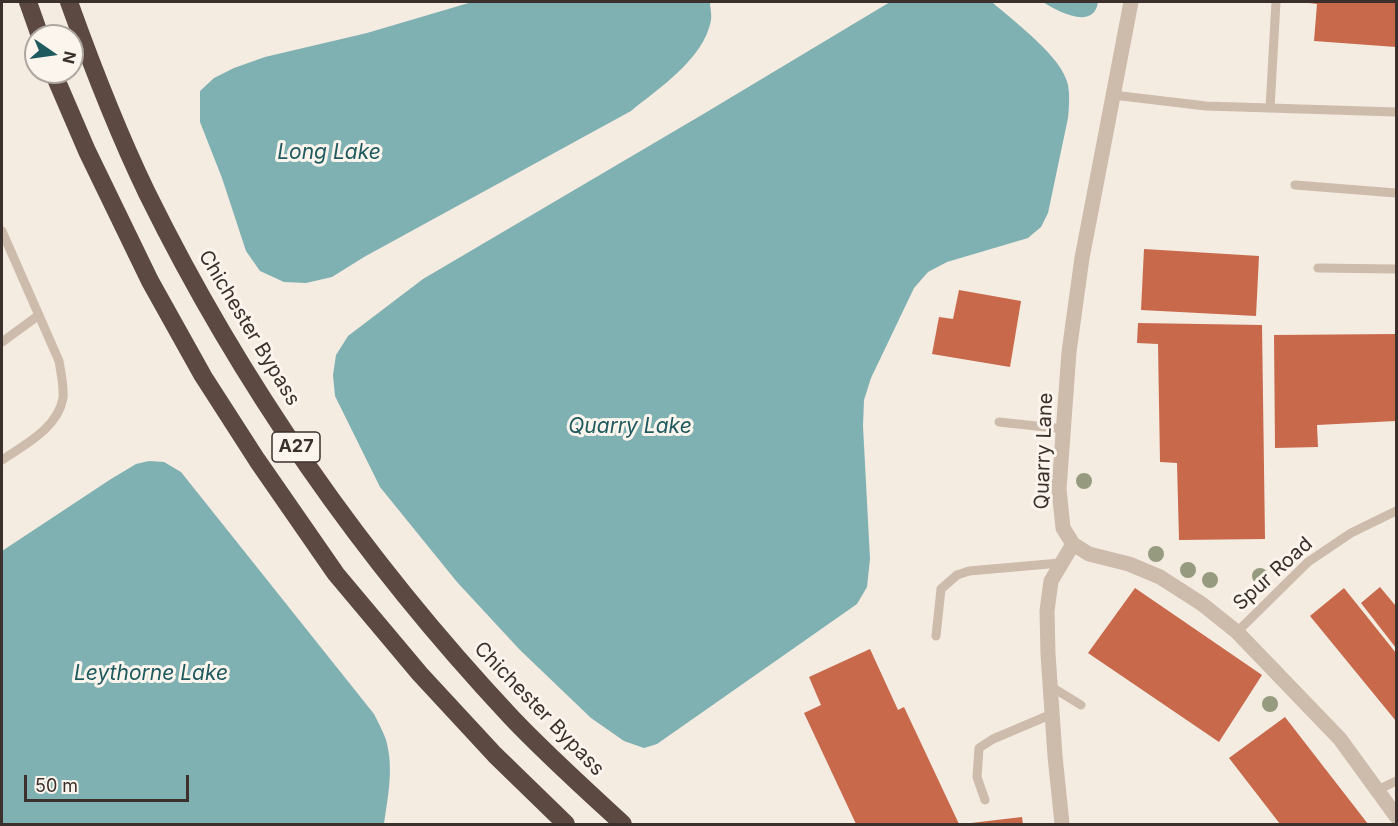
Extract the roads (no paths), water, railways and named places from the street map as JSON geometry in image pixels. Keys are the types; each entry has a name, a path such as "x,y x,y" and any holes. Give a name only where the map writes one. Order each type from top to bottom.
{"highway":[{"path":"28,2 36,24"},
{"name":"Chichester Bypass","path":"69,2 114,118 147,192 226,340 257,390 366,548 452,651 511,717 623,825"},
{"name":"A27","path":"59,84 87,151 150,281 203,376 258,460 336,574 420,674 495,755 566,825"}],"street":[{"name":"Quarry Lane","path":"1073,544 1063,528 1059,489 1070,352 1082,258 1131,2"},
{"path":"1062,825 1050,686 1047,611 1051,581 1073,544 1089,554 1129,564 1160,577 1202,604 1237,632 1340,739 1396,816"}],"lane":[{"path":"1270,108 1276,2"},
{"path":"1113,95 1206,106 1396,112"},
{"path":"1294,185 1396,193"},
{"path":"2,232 59,361 63,381 63,399 57,414 47,427 2,460"},
{"path":"1318,268 1396,270"},
{"path":"2,342 39,315"},
{"path":"999,422 1064,429"},
{"name":"Spur Road","path":"1237,632 1308,562 1351,533 1396,511"},
{"path":"936,636 941,589 957,575 969,571 1060,563"},
{"path":"1050,686 1081,705"},
{"path":"985,800 977,777 979,748 993,739 1052,714"},
{"path":"1378,790 1396,781"}],"water":[{"name":"Long Lake","path":"472,2 710,2 711,18 707,34 690,60 679,72 631,111 364,257 332,277 306,283 284,282 260,271 246,251 222,178 200,122 200,91 214,78 265,57 367,33"},
{"name":"Quarry Lake","path":"890,2 992,2 1036,40 1057,63 1068,85 1069,106 1048,213 1041,227 1028,238 947,262 928,272 914,288 871,378 864,400 863,426 870,559 867,587 857,604 657,744 644,748 624,741 591,718 520,650 457,582 380,487 335,396 333,375 336,355 348,336 423,279"},
{"path":"1043,2 1098,2 1095,11 1090,16 1083,17 1066,14"},
{"name":"Leythorne Lake","path":"149,461 164,462 181,472 374,714 386,740 390,761 384,824 2,824 2,551 111,479 136,464"}]}
